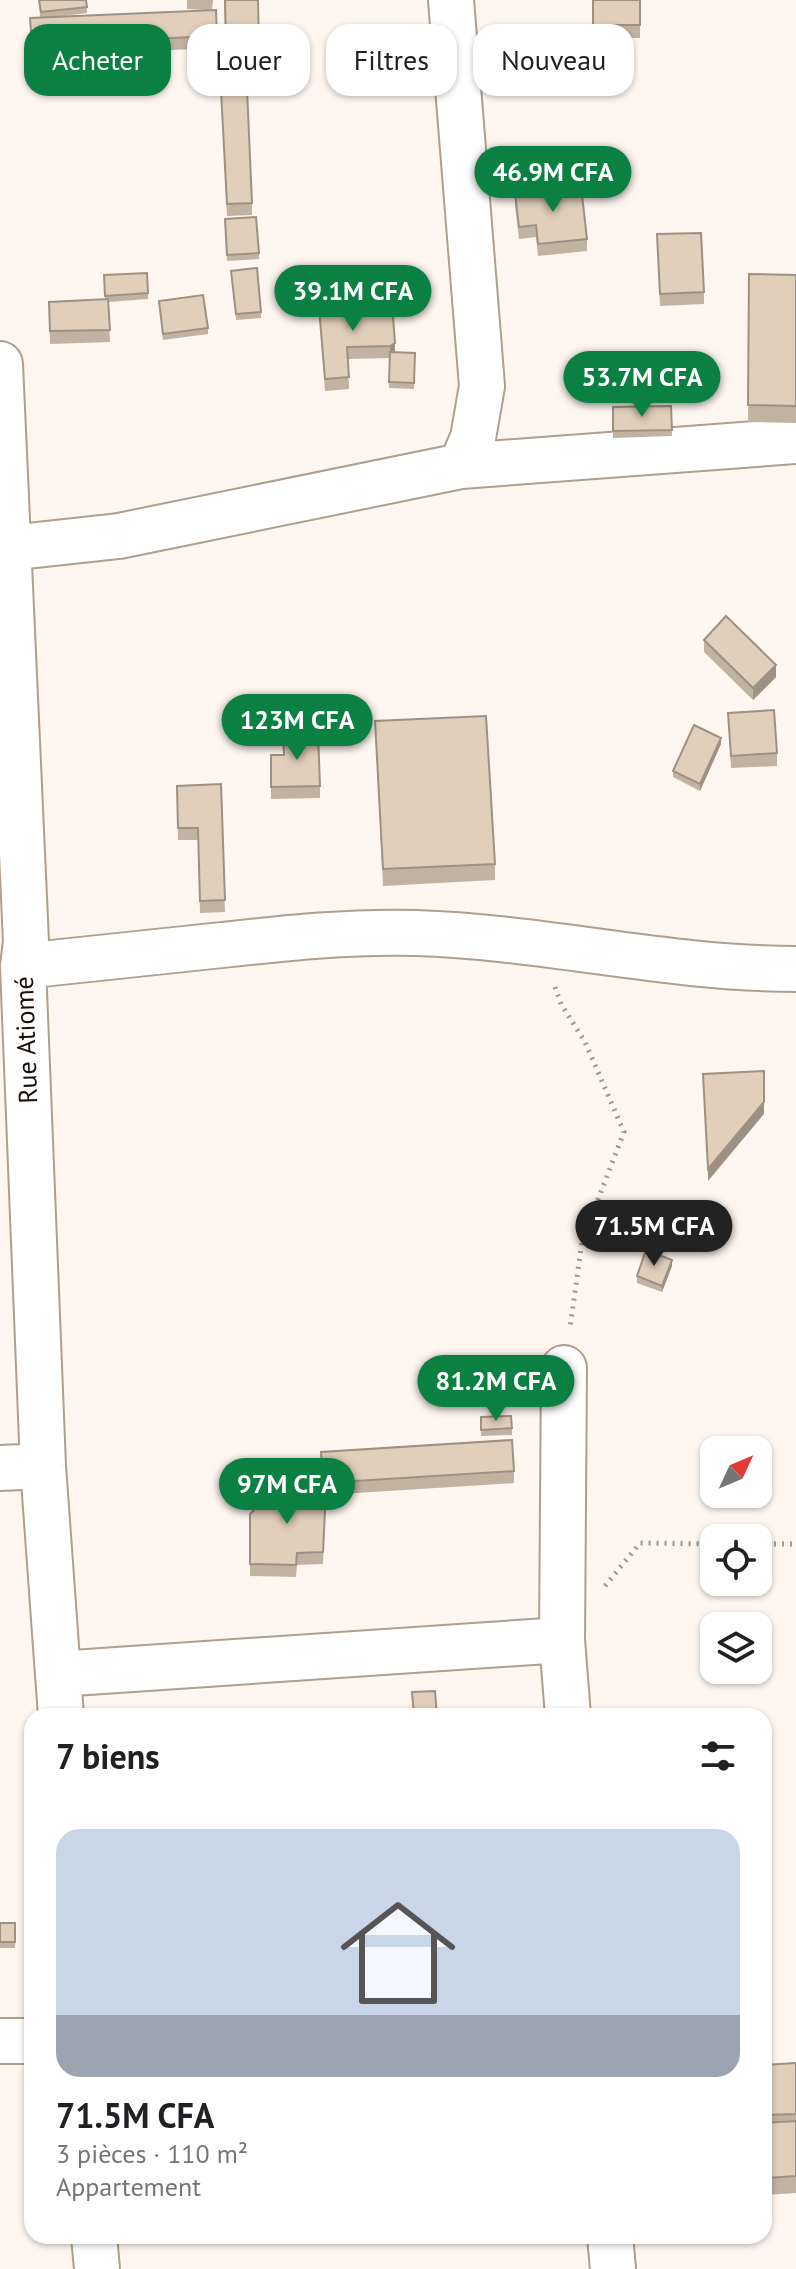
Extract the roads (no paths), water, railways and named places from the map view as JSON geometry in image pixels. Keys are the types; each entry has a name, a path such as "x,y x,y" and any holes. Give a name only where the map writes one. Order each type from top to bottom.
{"street":[{"path":"451,0 482,386 473,438 461,466"},
{"name":"Rue Atiomé","path":"0,364 9,548 16,951 43,1466 59,1695"},
{"path":"9,548 119,536 461,466 796,441"},
{"path":"16,951 314,935 414,933 507,939 694,962 796,969"},
{"path":"564,1368 562,1640 567,1708"},
{"path":"0,1468 43,1466"},
{"path":"59,1695 562,1640"},
{"path":"0,2041 24,2041"},
{"path":"95,2244 97,2269"},
{"path":"611,2244 613,2269"}]}
